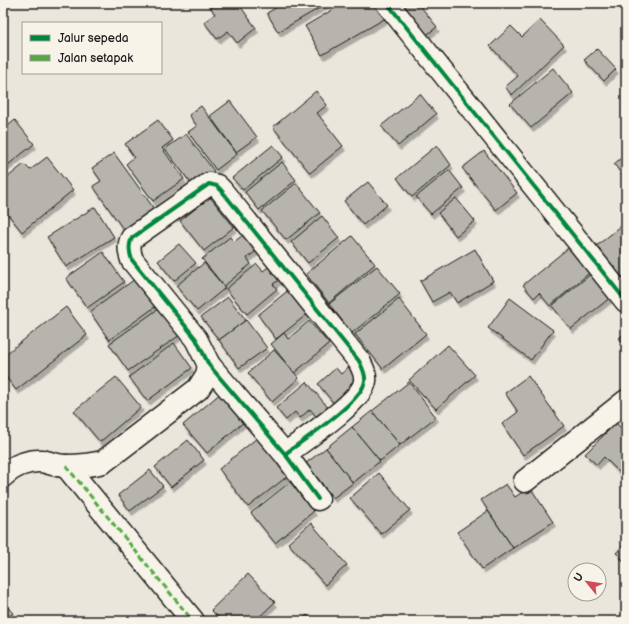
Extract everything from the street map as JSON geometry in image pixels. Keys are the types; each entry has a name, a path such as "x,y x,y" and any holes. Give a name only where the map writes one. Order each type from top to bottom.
{"street":[{"path":"387,3 626,301"},
{"path":"285,454 354,400 364,386 364,370 359,361 221,190 217,186 209,184 132,238 129,242 132,260 196,340 208,365 285,454 318,499"},
{"path":"3,476 15,467 30,461 41,461 66,466 88,465 103,462 198,390 207,375 208,365"},
{"path":"525,481 626,401"},
{"path":"66,466 193,621"}],"building":[{"path":"216,3 238,3 256,28 237,43 228,31 217,39 204,22 215,14 210,7"},
{"path":"284,3 328,3 278,32 267,13"},
{"path":"344,3 378,3 386,18 322,55 305,26"},
{"path":"391,3 418,3 437,27 420,40"},
{"path":"540,20 564,45 512,95 505,87 518,76 490,46 511,26 522,37"},
{"path":"597,49 616,69 604,81 584,60"},
{"path":"553,68 573,93 531,128 510,104"},
{"path":"316,91 327,105 317,113 343,146 310,173 273,127"},
{"path":"420,94 436,114 398,146 381,126"},
{"path":"230,101 257,137 236,152 210,116"},
{"path":"201,106 237,154 216,170 188,132 197,126 189,115"},
{"path":"15,120 34,144 3,169 3,130"},
{"path":"158,120 173,140 162,148 184,179 153,201 126,164 134,157 125,144"},
{"path":"186,134 214,171 193,186 165,149"},
{"path":"273,145 283,157 243,190 232,178"},
{"path":"437,145 451,165 412,197 397,178"},
{"path":"484,151 517,193 496,210 462,168"},
{"path":"114,153 155,210 125,232 93,186 101,181 92,168"},
{"path":"626,154 626,179 614,164"},
{"path":"47,157 73,190 22,232 3,208 3,181 24,164 30,170"},
{"path":"282,162 296,180 259,210 245,192"},
{"path":"449,170 463,188 431,214 416,197"},
{"path":"368,182 387,205 363,225 344,201"},
{"path":"296,183 320,213 286,240 262,211"},
{"path":"210,197 234,227 204,251 180,221"},
{"path":"456,198 475,221 456,236 438,213"},
{"path":"95,207 114,237 66,267 47,237"},
{"path":"322,216 339,238 308,263 291,242"},
{"path":"626,222 626,274 620,279 594,248"},
{"path":"243,235 256,251 247,258 251,264 224,286 202,259 230,237 234,242"},
{"path":"352,236 375,264 329,303 306,274"},
{"path":"179,244 196,263 174,281 158,261"},
{"path":"573,244 594,269 550,306 539,293 534,298 523,285"},
{"path":"475,249 493,281 457,303 450,292 432,302 420,281"},
{"path":"103,252 124,282 87,308 66,278"},
{"path":"204,263 225,288 197,311 176,286"},
{"path":"257,264 263,271 271,265 281,279 273,284 277,289 247,314 226,289"},
{"path":"377,266 400,294 352,333 329,304"},
{"path":"592,273 611,297 571,329 552,306"},
{"path":"135,279 155,307 109,340 90,312"},
{"path":"291,288 310,312 276,339 258,315"},
{"path":"228,297 246,320 219,340 201,317"},
{"path":"510,298 553,330 531,360 488,328"},
{"path":"399,299 426,334 383,369 355,334"},
{"path":"66,307 87,335 16,390 3,373 3,356"},
{"path":"161,307 180,335 128,371 109,344"},
{"path":"246,320 267,348 239,368 219,340"},
{"path":"309,321 329,344 294,373 271,344 284,333 288,339"},
{"path":"626,332 626,346 619,338"},
{"path":"174,343 192,368 147,401 129,377"},
{"path":"448,345 475,375 436,409 409,380"},
{"path":"274,350 299,378 272,402 248,373"},
{"path":"353,363 362,374 350,384 355,390 336,406 318,384 336,368 341,374"},
{"path":"528,376 564,426 523,455 502,424 518,412 505,393"},
{"path":"116,377 141,407 100,442 74,411"},
{"path":"307,382 330,410 319,420 310,409 300,418 295,412 286,420 276,408"},
{"path":"409,382 436,417 400,445 372,411"},
{"path":"222,392 245,421 207,453 183,425"},
{"path":"372,411 400,445 380,461 352,427"},
{"path":"616,423 626,433 626,479 604,457 597,465 585,454"},
{"path":"352,427 380,461 353,483 326,448"},
{"path":"263,433 293,472 248,507 219,469"},
{"path":"188,440 204,460 171,487 155,467"},
{"path":"326,448 353,483 333,498 306,463"},
{"path":"150,470 163,486 130,511 118,495"},
{"path":"379,473 410,510 381,534 350,498"},
{"path":"290,482 314,511 275,543 251,513"},
{"path":"506,484 515,497 530,487 553,522 513,548 481,500"},
{"path":"488,511 513,548 482,569 457,532"},
{"path":"311,523 347,565 325,585 288,543"},
{"path":"626,542 626,563 616,553"},
{"path":"248,574 275,602 255,621 222,621 211,610"},
{"path":"3,602 13,613 4,621 3,621"},
{"path":"307,615 312,621 300,621"}],"marked path":[{"path":"66,466 193,621"}],"cycle path":[{"path":"387,3 626,301"},
{"path":"285,454 331,420 354,399 362,389 365,381 364,373 359,361 221,190 217,186 209,184 132,238 129,246 132,260 196,339 209,365 285,454 318,499"}]}
